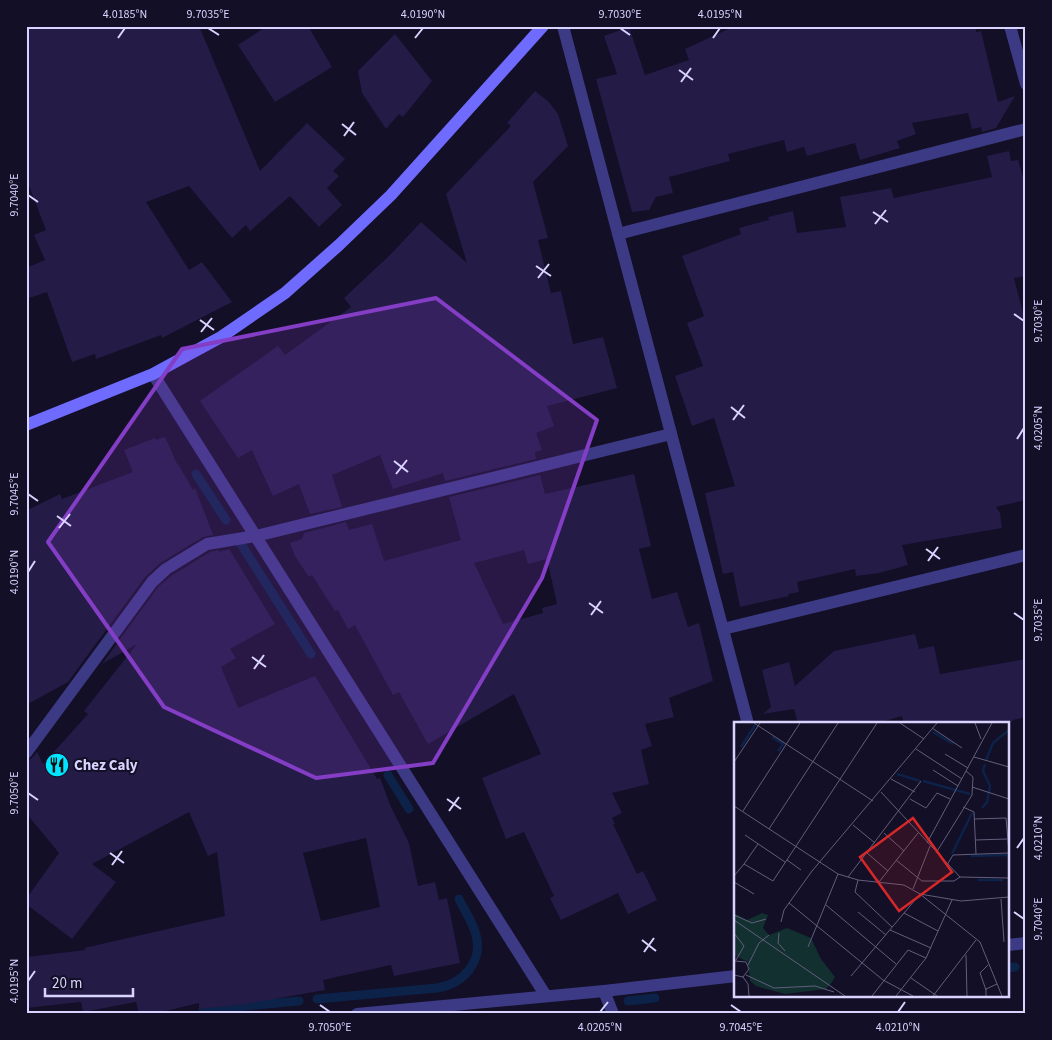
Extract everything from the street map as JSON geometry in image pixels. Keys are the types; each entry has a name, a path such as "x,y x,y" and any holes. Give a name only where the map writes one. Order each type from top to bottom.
{"main road":[{"path":"26,425 153,374 221,337 277,298 339,245 392,195 543,26"}],"street":[{"path":"563,26 747,722"},
{"path":"1010,26 1026,84"},
{"path":"618,234 1026,129"},
{"path":"153,374 546,996"},
{"path":"26,753 152,582 166,569 207,544 256,536 671,434"},
{"path":"723,629 1026,555"},
{"path":"1010,945 1026,943"},
{"path":"357,1014 604,991 734,976"},
{"path":"604,991 613,1014"}],"highlighted area":[{"path":"436,298 597,420 542,578 433,763 316,778 164,707 48,542 182,349"}],"building":[{"path":"26,26 199,26 260,171 307,123 345,159 333,171 339,176 327,188 342,205 319,227 290,196 250,231 246,225 232,238 189,186 146,202 189,270 202,262 232,302 162,338 161,335 96,359 95,354 72,362 47,292 26,299 26,268 45,260 34,235 46,230 26,178"},
{"path":"267,26 308,26 332,67 275,102 238,45"},
{"path":"735,26 976,26 976,32 981,31 998,102 1015,96 996,128 982,132 981,127 972,129 968,113 912,123 916,134 897,141 900,148 860,160 855,143 807,156 804,147 787,152 784,140 728,154 730,161 669,177 673,193 656,197 649,210 632,212 596,79 617,74 604,36 629,27 645,75 689,60 685,49"},
{"path":"395,34 432,81 403,117 399,114 386,129 362,93 358,71"},
{"path":"535,91 549,102 558,114 568,146 533,182 548,238 538,240 551,293 561,291 573,344 603,337 617,388 547,406 554,426 536,433 542,450 535,452 536,459 445,481 443,473 393,489 380,455 332,475 342,507 310,514 299,484 273,496 252,450 238,458 200,401 278,346 285,355 351,307 344,298 391,254 421,222 467,263 446,194 511,126 507,123"},
{"path":"1009,151 1011,161 1018,160 1026,187 1026,276 1014,278 1026,325 1026,500 996,507 1000,513 1002,528 902,545 908,565 879,573 856,576 855,569 797,582 799,592 740,607 733,572 723,574 705,493 735,486 714,418 692,426 675,376 703,366 687,323 704,316 682,256 741,234 739,228 769,220 768,217 793,211 797,233 846,227 840,197 891,188 894,198 992,177 987,156"},
{"path":"165,437 177,464 193,490 195,488 213,535 203,537 160,563 145,577 68,682 26,705 26,511 60,494 62,499 133,472 124,450 155,438 156,440"},
{"path":"634,474 651,546 639,549 652,599 677,592 688,627 699,623 713,681 669,698 674,717 645,724 652,746 641,750 649,784 612,793 622,813 612,818 615,824 613,824 637,874 643,871 657,900 628,914 618,893 561,920 550,898 554,896 524,832 506,839 482,778 541,754 514,694 428,744 399,692 393,695 355,625 348,629 338,610 335,611 312,575 309,577 295,556 290,543 302,539 304,533 346,522 349,530 372,524 384,561 461,540 449,497 540,475 545,494","holes":["524,550 528,564 547,559 557,604 542,608 543,613 503,624 474,563"]},
{"path":"229,549 275,624 230,649 236,658 221,667 238,708 315,676 377,779 380,778 391,807 409,843 418,886 435,882 439,900 447,898 460,963 394,976 391,965 323,980 325,990 245,1004 199,1009 199,1003 153,1014 139,1014 136,1002 83,1012 81,1002 26,1008 26,957 86,950 84,948 225,916 217,852 208,856 189,812 92,864 116,882 72,939 26,904 26,899 59,853 26,813 26,761 37,752 43,764 88,714 84,711 137,644 102,664 158,587 171,576 210,552 219,550 219,552","holes":["366,838 380,907 321,921 303,853"]},
{"path":"915,634 919,649 934,646 940,674 1026,659 1026,717 1008,722 904,722 902,716 881,722 797,722 794,709 763,714 771,707 762,670 789,662 795,686 834,651"}],"waterway":[{"path":"196,474 226,520"},
{"path":"239,541 311,654"},
{"path":"388,775 409,809"},
{"path":"317,999 437,988 446,986 463,977 474,963 477,945 473,925 459,899"},
{"path":"1010,968 1015,967"},
{"path":"628,1001 655,998"},
{"path":"203,1010 299,1001"}],"place":[{"name":"Chez Caly","path":"57,765"}]}
